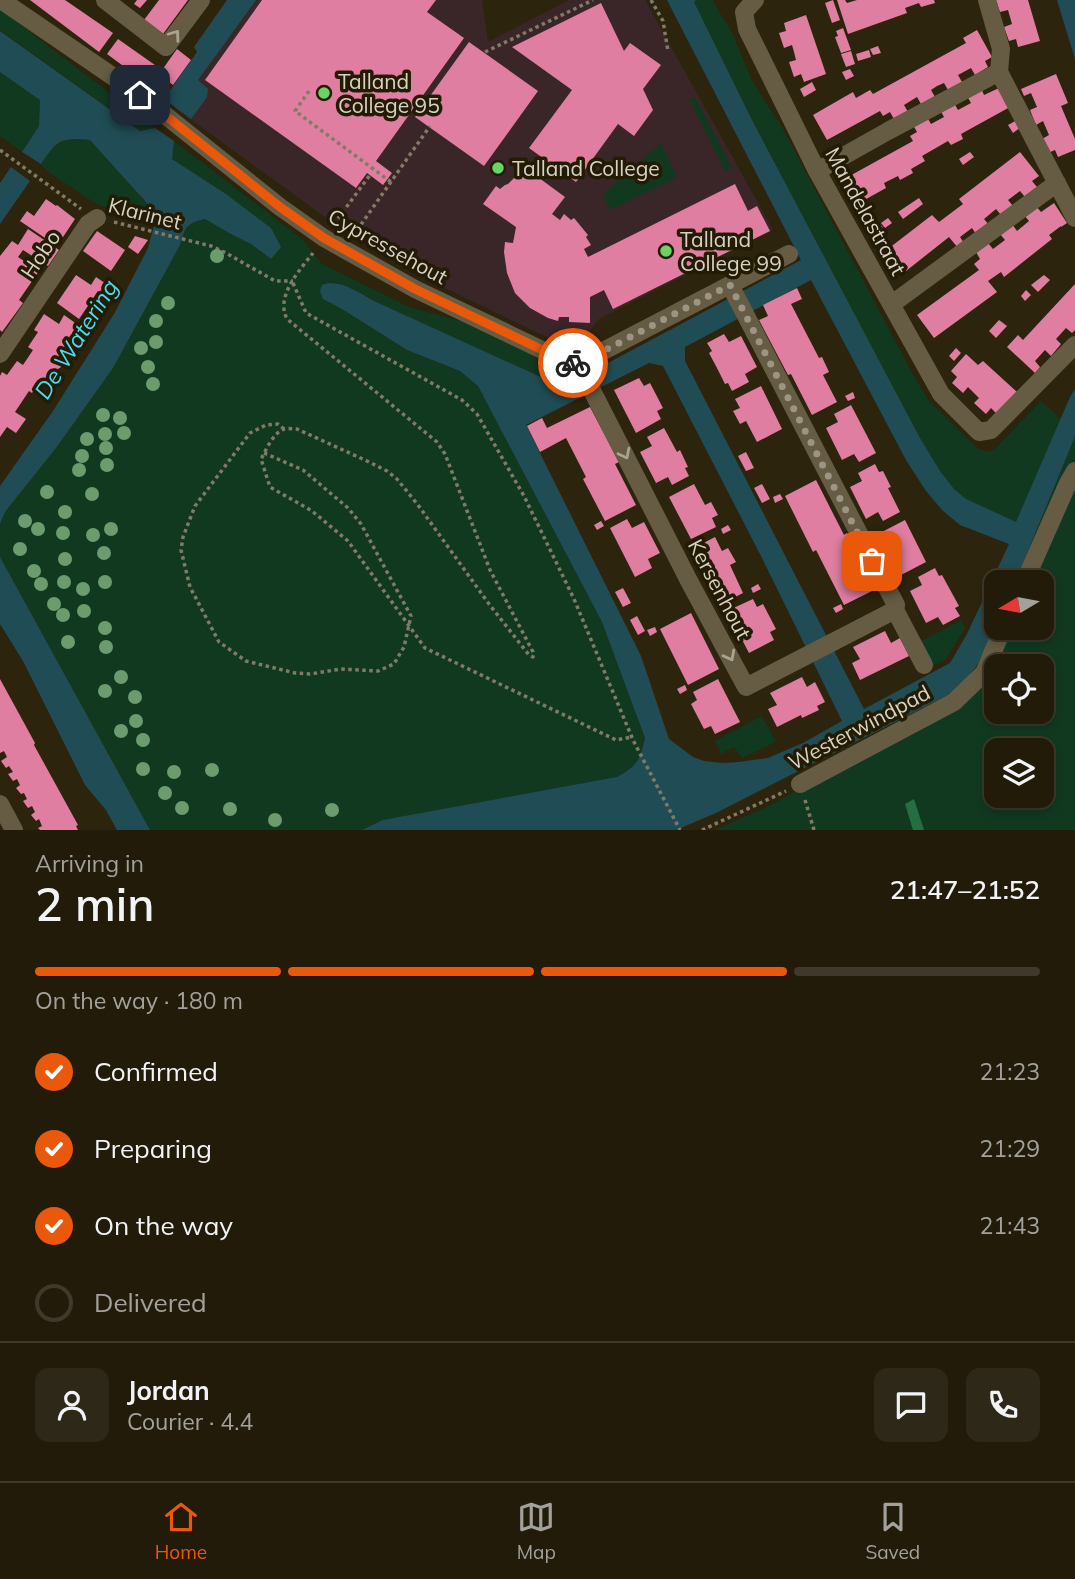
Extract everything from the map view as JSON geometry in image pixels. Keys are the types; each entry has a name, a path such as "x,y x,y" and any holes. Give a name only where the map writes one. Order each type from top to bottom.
{"street":[{"name":"Cypressehout","path":"1,0 140,95 280,207 324,238 428,295 580,367"},
{"path":"105,0 166,47 201,0"},
{"name":"Mandelastraat","path":"755,0 744,12 747,29 817,171 941,394 979,432 991,430 1075,345"},
{"path":"987,0 1001,49 999,72 1075,218"},
{"path":"817,171 999,72"},
{"path":"892,304 1057,183"},
{"name":"Hobo","path":"0,354 88,223 97,218"},
{"path":"580,367 586,360 732,289 789,254"},
{"path":"732,289 896,605 895,610 924,665"},
{"name":"Kersenhout","path":"580,367 746,687 895,610"},
{"path":"1030,570 1075,471"},
{"name":"Westerwindpad","path":"800,784 954,702 984,673 998,640"},
{"path":"0,804 14,830"}],"path":[{"path":"485,51 593,0"},
{"path":"651,0 663,21 668,51"},
{"path":"309,91 295,111 390,182"},
{"path":"345,250 359,225 430,126"},
{"name":"Klarinet","path":"0,150 97,218 211,246 275,281 292,281"},
{"path":"370,175 292,281 283,308 287,319 437,442 445,454 490,570 533,652 533,657 489,604 418,505 387,471 297,429 284,429 272,440 261,459 270,487 312,510 348,541 425,648 616,740 633,738"},
{"path":"292,281 306,313 462,400 477,414 524,496 575,599 633,738 680,830"},
{"path":"264,453 303,470 348,508 361,524 411,617 404,647 394,664 378,671 341,669 310,674 246,661 219,642 190,587 181,550 195,506 250,433 266,425 278,424 284,429"},
{"path":"800,784 814,830"},
{"name":"Westerwindpad","path":"702,830 800,784"}],"shaded area":[{"name":"Talland College","path":"255,0 482,0 488,42 569,0 645,0 773,230 599,319 577,348 569,348 445,288 325,217 175,108"}],"green space":[{"path":"714,0 732,32 751,79 783,129 929,401 977,448 987,452 994,450 1041,401 1061,419 1016,523 966,499 952,487 935,463 752,120 694,2"},
{"path":"0,9 155,128 140,131 0,30"},
{"path":"0,71 40,100 39,126 22,152 0,136"},
{"path":"695,97 732,168 725,171 689,99"},
{"path":"68,138 90,140 137,192 155,222 95,203 47,171 41,164 51,149"},
{"path":"174,141 302,239 322,264 409,307 465,322 557,366 577,380 563,387 374,301 350,287 323,299 407,350 460,371 478,386 602,622 645,738 639,757 629,769 617,777 370,830 150,830 0,557 0,524 5,512 56,448 113,368 180,245 187,227 205,219 251,244 270,259 280,247 271,228 226,194 172,159"},
{"path":"661,143 677,177 611,210 602,195"},
{"path":"1075,436 1075,830 715,830 769,806 955,710 984,666 984,724 1054,724 1054,654 992,654 1001,640 1054,640 1054,570 1035,570 1046,543 1036,534 1058,473"},
{"path":"961,620 965,628 945,660 932,666 920,642"},
{"path":"762,716 776,742 742,758 734,747 721,754 715,741"},
{"path":"914,799 924,830 913,830 905,804"}],"water":[{"path":"227,0 256,0 198,80 208,89 207,97 191,119 164,99 197,52 194,47"},
{"path":"667,0 696,0 694,2 752,120 920,438 954,489 966,499 1016,522 1075,389 1075,436 1020,570 997,570 1009,544 960,525 942,510 926,491 906,460 811,280 685,347 685,361 864,709 950,663 984,598 984,640 990,640 976,667 963,683 948,695 716,813 676,830 362,830 383,820 617,777 637,762 645,738 602,622 478,386 460,371 407,350 323,299 320,291 322,285 335,283 349,287 563,387 801,260","holes":["649,363 663,366 842,721 803,743 768,758 722,763 704,761 693,757 669,739 641,656 526,425"]},
{"path":"1057,0 1075,0 1075,59"},
{"path":"0,31 140,131 155,128 174,141 172,159 226,194 271,228 281,247 271,259 251,244 205,219 187,227 180,245 113,368 56,448 5,512 0,524 0,486 53,411 114,314 148,248 155,222 145,201 90,140 73,139 61,142 41,164 22,152 39,126 40,100 0,72"},
{"path":"11,167 30,181 0,224 0,183"},
{"path":"0,557 150,830 117,830 106,810 85,785 23,661 0,624"}],"building":[{"path":"30,0 65,0 113,33 99,52"},
{"path":"137,0 147,0 140,8 134,4"},
{"path":"159,0 188,0 163,34 144,20"},
{"name":"Talland College 95","path":"262,0 436,0 427,12 464,38 376,161 392,173 383,185 367,173 356,188 205,80"},
{"path":"833,0 840,20 832,23 825,3"},
{"path":"837,0 845,0 847,3 857,0 934,0 935,3 921,7 919,3 905,8 907,13 848,34"},
{"path":"996,0 1028,0 1040,41 1018,47 1016,39 1009,41 1004,27 1012,24 1008,10 1000,12"},
{"name":"Talland College","path":"601,3 624,51 630,43 661,65 643,89 653,110 634,136 618,124 576,182 529,148 572,90 512,47"},
{"path":"806,15 826,74 804,82 801,74 794,77 789,62 796,60 792,45 784,48 779,33 786,31 784,23"},
{"path":"843,28 851,50 841,53 835,37 838,36 836,31"},
{"path":"977,30 992,57 985,61 988,67 975,75 971,68 958,75 962,82 948,90 944,83 937,86 931,90 935,97 921,104 917,97 904,105 908,112 894,119 890,112 883,116 880,111 827,140 813,115 853,92 856,98 870,90 873,94 966,43 963,38"},
{"path":"118,39 162,70 177,49 191,60 173,85 169,82 160,95 107,54"},
{"path":"469,42 538,91 484,166 415,117"},
{"path":"878,46 881,53 873,55 870,49"},
{"path":"869,50 871,57 858,61 856,54"},
{"path":"851,51 855,64 846,67 841,54"},
{"path":"850,69 854,76 846,80 842,72"},
{"path":"1056,74 1068,103 1061,106 1075,139 1075,150 1058,157 1055,150 1048,153 1042,139 1049,135 1043,121 1036,125 1030,110 1037,107 1031,93 1024,96 1021,89"},
{"path":"812,82 816,90 804,97 800,89"},
{"path":"981,88 984,95 999,88 1010,107 961,134 963,139 951,145 948,141 922,156 925,161 911,169 913,173 900,180 898,176 884,183 886,188 859,203 846,178 913,141 910,136 917,132 913,125 927,117 931,124 944,117 940,110 954,103 958,110 971,103 967,96"},
{"path":"1017,120 1021,127 1013,133 1008,125"},
{"path":"970,152 974,157 963,165 959,159"},
{"path":"1020,152 1039,176 1032,181 1037,187 1025,197 1020,191 1008,200 1013,206 1001,215 996,209 984,219 989,225 976,234 972,228 960,237 964,243 958,248 949,237 901,275 884,252 932,215 939,222 963,204 959,199"},
{"name":"Talland College 99","path":"535,175 565,197 552,214 560,220 564,214 571,220 574,218 588,235 586,237 591,245 584,249 588,257 735,184 748,211 757,206 770,231 613,309 604,290 590,297 590,323 569,322 569,317 559,317 558,321 530,308 515,293 507,273 504,252 505,242 513,243 516,227 483,204 496,186 500,189 514,178"},
{"path":"919,198 923,204 903,219 898,212"},
{"path":"46,199 75,219 63,237 55,232 48,240 20,221 27,211 34,216"},
{"path":"1054,203 1067,223 1049,235 1052,239 1004,277 1001,272 988,281 997,292 934,338 917,315 979,270 974,264 980,259 976,252 988,243 993,249 1005,240 1000,234 1012,224 1017,231 1029,221 1024,215 1036,206 1041,212"},
{"path":"888,218 892,223 885,228 881,223"},
{"path":"880,224 884,229 875,235 872,229"},
{"path":"28,229 59,250 48,266 23,250 18,257 39,271 19,300 23,303 2,332 0,256 12,241 18,245"},
{"path":"97,231 125,250 111,271 83,251"},
{"path":"135,236 148,240 138,254 128,247"},
{"path":"76,275 91,285 96,277 115,290 110,299 98,291 79,319 57,303"},
{"path":"1044,275 1050,280 1038,292 1031,285"},
{"path":"1075,284 1075,330 1072,333 1066,328 1056,339 1061,344 1051,356 1045,350 1035,361 1040,367 1035,373 1007,347 1018,335 1023,340"},
{"path":"797,288 802,299 791,304 819,358 822,357 829,372 823,375 837,402 812,415 759,320 768,316 763,305"},
{"path":"1026,290 1031,295 1025,301 1021,296"},
{"path":"44,314 59,324 64,315 81,327 64,350 70,354 49,383 42,379 32,393 29,391 15,412 26,419 16,433 7,427 0,437 0,376 2,372 7,375 17,361 23,365 33,350 28,347 38,332 34,330"},
{"path":"999,320 1007,326 996,338 989,331"},
{"path":"724,334 729,342 741,336 757,367 745,374 749,382 732,391 728,383 725,384 709,353 712,351 707,343"},
{"path":"956,348 961,353 954,361 949,356"},
{"path":"966,354 978,365 983,361 1017,392 997,414 991,408 986,414 974,403 979,398 968,387 963,393 952,383 957,377 951,371"},
{"path":"639,378 644,386 650,383 663,408 657,411 661,419 636,433 614,390"},
{"path":"761,386 782,429 757,442 746,421 740,424 733,411 740,408 735,399"},
{"path":"853,392 855,398 848,401 845,396"},
{"path":"851,405 876,453 859,462 854,454 842,460 826,428 838,422 834,414"},
{"path":"590,407 619,462 615,464 636,505 605,521 566,438 540,452 527,426 542,418 547,428"},
{"path":"664,428 688,467 685,468 689,476 672,485 668,477 656,483 640,452 652,446 647,437"},
{"path":"746,452 754,468 746,471 738,456"},
{"path":"875,464 879,472 883,471 900,512 883,521 878,512 866,519 850,487 862,481 858,473"},
{"path":"816,480 876,589 844,605 785,496"},
{"path":"694,484 705,505 711,502 718,515 712,518 716,527 691,539 669,497"},
{"path":"762,484 770,499 762,503 754,488"},
{"path":"780,494 783,499 775,503 773,497"},
{"path":"627,519 632,528 644,522 660,553 648,559 652,568 635,577 610,528"},
{"path":"905,520 926,562 901,575 880,533"},
{"path":"601,521 604,526 597,530 594,525"},
{"path":"728,525 731,530 723,534 721,529"},
{"path":"715,537 722,551 728,548 736,562 730,565 743,593 718,606 690,550"},
{"path":"935,568 939,576 942,575 959,606 955,608 960,616 943,625 938,617 926,623 910,591 922,585 918,577"},
{"path":"758,584 761,589 753,593 751,588"},
{"path":"623,588 631,603 623,607 615,592"},
{"path":"753,599 757,607 763,604 776,629 770,632 774,640 749,653 727,611"},
{"path":"841,604 843,609 836,613 833,608"},
{"path":"691,613 719,669 688,685 660,629"},
{"path":"637,616 645,631 638,635 630,620"},
{"path":"655,627 657,632 650,636 647,630"},
{"path":"885,631 891,643 900,638 909,656 860,680 852,663 860,659 853,647"},
{"path":"802,677 807,687 815,682 825,702 817,706 819,710 802,718 801,715 777,727 768,709 777,705 770,693"},
{"path":"0,679 78,825 78,830 40,830 38,828 42,826 39,819 36,821 31,815 35,812 32,806 28,808 23,801 27,799 24,793 21,794 16,788 20,785 17,779 13,781 8,774 13,772 1,761 7,757 4,751 0,753"},
{"path":"718,679 740,722 715,734 711,726 704,729 691,704 697,700 693,692"},
{"path":"685,685 687,690 680,694 677,689"}],"way so far":[{"path":"573,363 586,360 730,285 872,561"}],"place":[{"name":"Talland College 95","path":"324,93"},
{"name":"Talland College","path":"498,168"},
{"name":"Talland College 99","path":"666,251"}],"route":[{"path":"140,95 218,159 324,238 415,289 573,363"}],"water label":[{"name":"De Watering","path":"76,339"}]}
